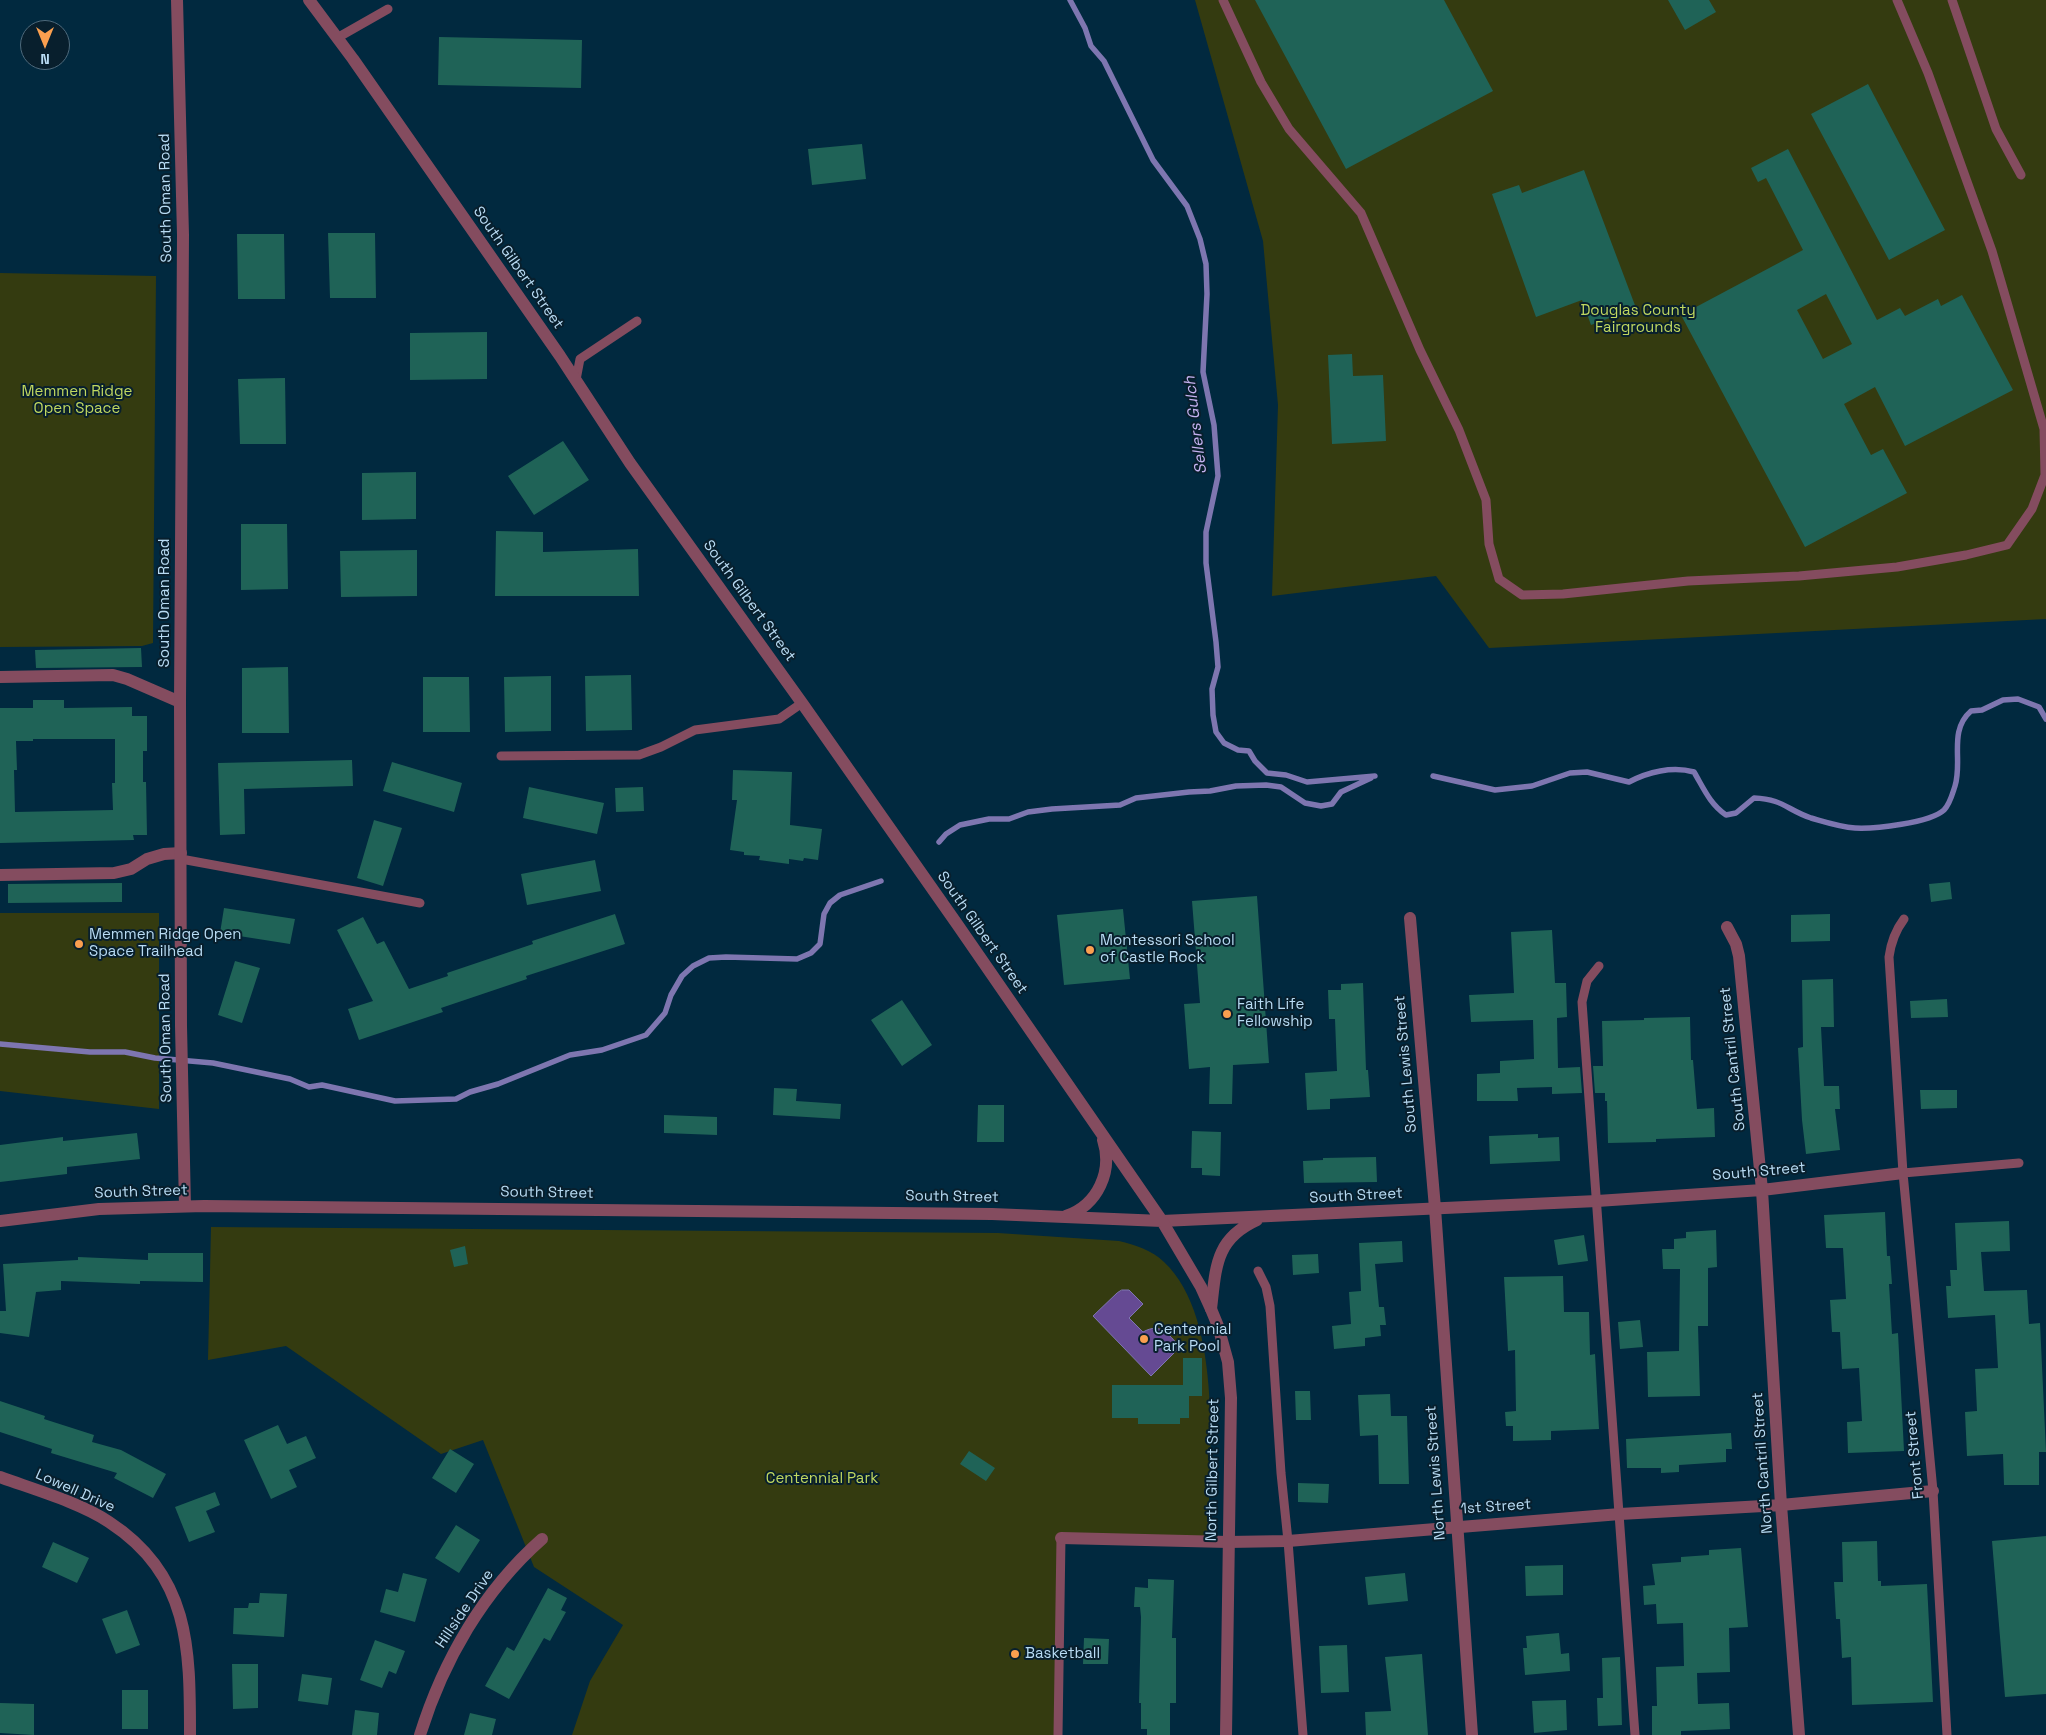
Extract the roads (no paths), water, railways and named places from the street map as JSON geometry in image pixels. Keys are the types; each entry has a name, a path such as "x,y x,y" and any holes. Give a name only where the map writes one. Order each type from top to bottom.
{"street":[{"name":"South Oman Road","path":"177,0 183,235 180,702 181,1026 185,1206"},
{"name":"South Gilbert Street","path":"310,0 576,380 630,463 906,851 1162,1221"},
{"path":"0,677 113,676 127,679 180,702"},
{"path":"0,874 114,873 131,869 147,859 164,854 181,856"},
{"name":"South Lewis Street","path":"1410,918 1435,1208"},
{"name":"South Cantril Street","path":"1727,927 1736,944 1739,956 1762,1190"},
{"path":"1062,1218 1082,1209 1099,1189 1106,1167 1105,1146 1100,1131"},
{"name":"South Street","path":"0,1221 99,1209 185,1206 992,1214 1162,1221 1262,1218 1597,1201 1762,1190 1903,1173"},
{"name":"North Cantril Street","path":"1762,1190 1781,1505 1800,1735"},
{"name":"North Lewis Street","path":"1435,1208 1472,1735"},
{"path":"1211,1309 1216,1268 1225,1244 1240,1228 1262,1218"},
{"name":"North Gilbert Street","path":"1162,1221 1201,1287 1218,1326 1228,1362 1231,1398 1226,1735"},
{"name":"Lowell Drive","path":"0,1477 89,1511 109,1522 142,1550 160,1570 173,1595 186,1635 190,1678 190,1735"},
{"name":"1st Street","path":"1061,1538 1228,1542 1288,1541 1620,1514 1781,1505 1933,1491"},
{"name":"Hillside Drive","path":"420,1735 438,1684 466,1630 512,1568 542,1539"}],"lane":[{"path":"1223,0 1261,82 1289,128 1360,213 1420,350 1459,430 1486,500 1489,544 1499,579 1522,595 1563,594 1688,581 1799,576 1897,567 1966,555 2007,545 2032,509 2045,475 2044,429 1992,251 1932,82 1898,0"},
{"path":"1952,0 1996,130 2021,175"},
{"path":"337,38 388,9"},
{"path":"576,380 580,360 637,321"},
{"path":"501,756 639,755 661,747 695,730 779,719 802,704"},
{"path":"181,856 420,903"},
{"name":"Front Street","path":"1904,918 1892,939 1888,957 1903,1173 1933,1491 1947,1735"},
{"path":"1599,966 1588,981 1582,1002 1636,1735"},
{"path":"1903,1173 2019,1163"},
{"path":"1258,1271 1266,1287 1270,1306 1281,1473 1303,1735"},
{"path":"1058,1735 1061,1538"}],"waterway":[{"name":"Sellers Gulch","path":"1070,0 1085,28 1091,46 1104,61 1153,160 1187,206 1200,239 1206,264 1207,294 1203,372 1214,425 1218,476 1206,532 1206,563 1218,667 1212,689 1216,732 1224,743 1238,750 1249,751 1255,761 1267,773 1286,775 1307,782 1375,776"},
{"name":"Sellers Gulch","path":"1433,776 1495,790 1532,786 1570,773 1587,772 1629,782 1644,775 1660,771 1686,770 1694,772 1711,801 1726,815 1736,813 1754,798 1772,800 1803,815 1844,827 1875,827 1915,822 1937,815 1946,808 1952,796 1957,776 1960,728 1964,719 1971,711 1982,710 2003,700 2018,699 2039,707 2046,719"},
{"path":"939,842 946,834 960,825 989,819 1009,819 1028,812 1052,809 1120,805 1136,798 1210,791 1236,786 1266,785 1281,787 1305,803 1321,806 1332,804 1341,792 1371,778"},
{"path":"0,1044 90,1052 125,1052 155,1058 213,1063 290,1079 309,1087 322,1085 395,1101 456,1099 570,1055 602,1050 646,1035 665,1013 671,995 682,976 693,966 709,958 797,959 811,953 820,944 824,914 830,903 840,895 881,881"}],"place":[{"name":"Memmen Ridge Open Space Trailhead","path":"79,944"},
{"name":"Montessori School of Castle Rock","path":"1090,950"},
{"name":"Faith Life Fellowship","path":"1227,1014"},
{"name":"Centennial Park Pool","path":"1144,1339"},
{"name":"Basketball","path":"1015,1654"}],"park label":[{"name":"Douglas County Fairgrounds","path":"1638,320"},
{"name":"Memmen Ridge Open Space","path":"77,400"},
{"name":"Centennial Park","path":"822,1479"}]}
